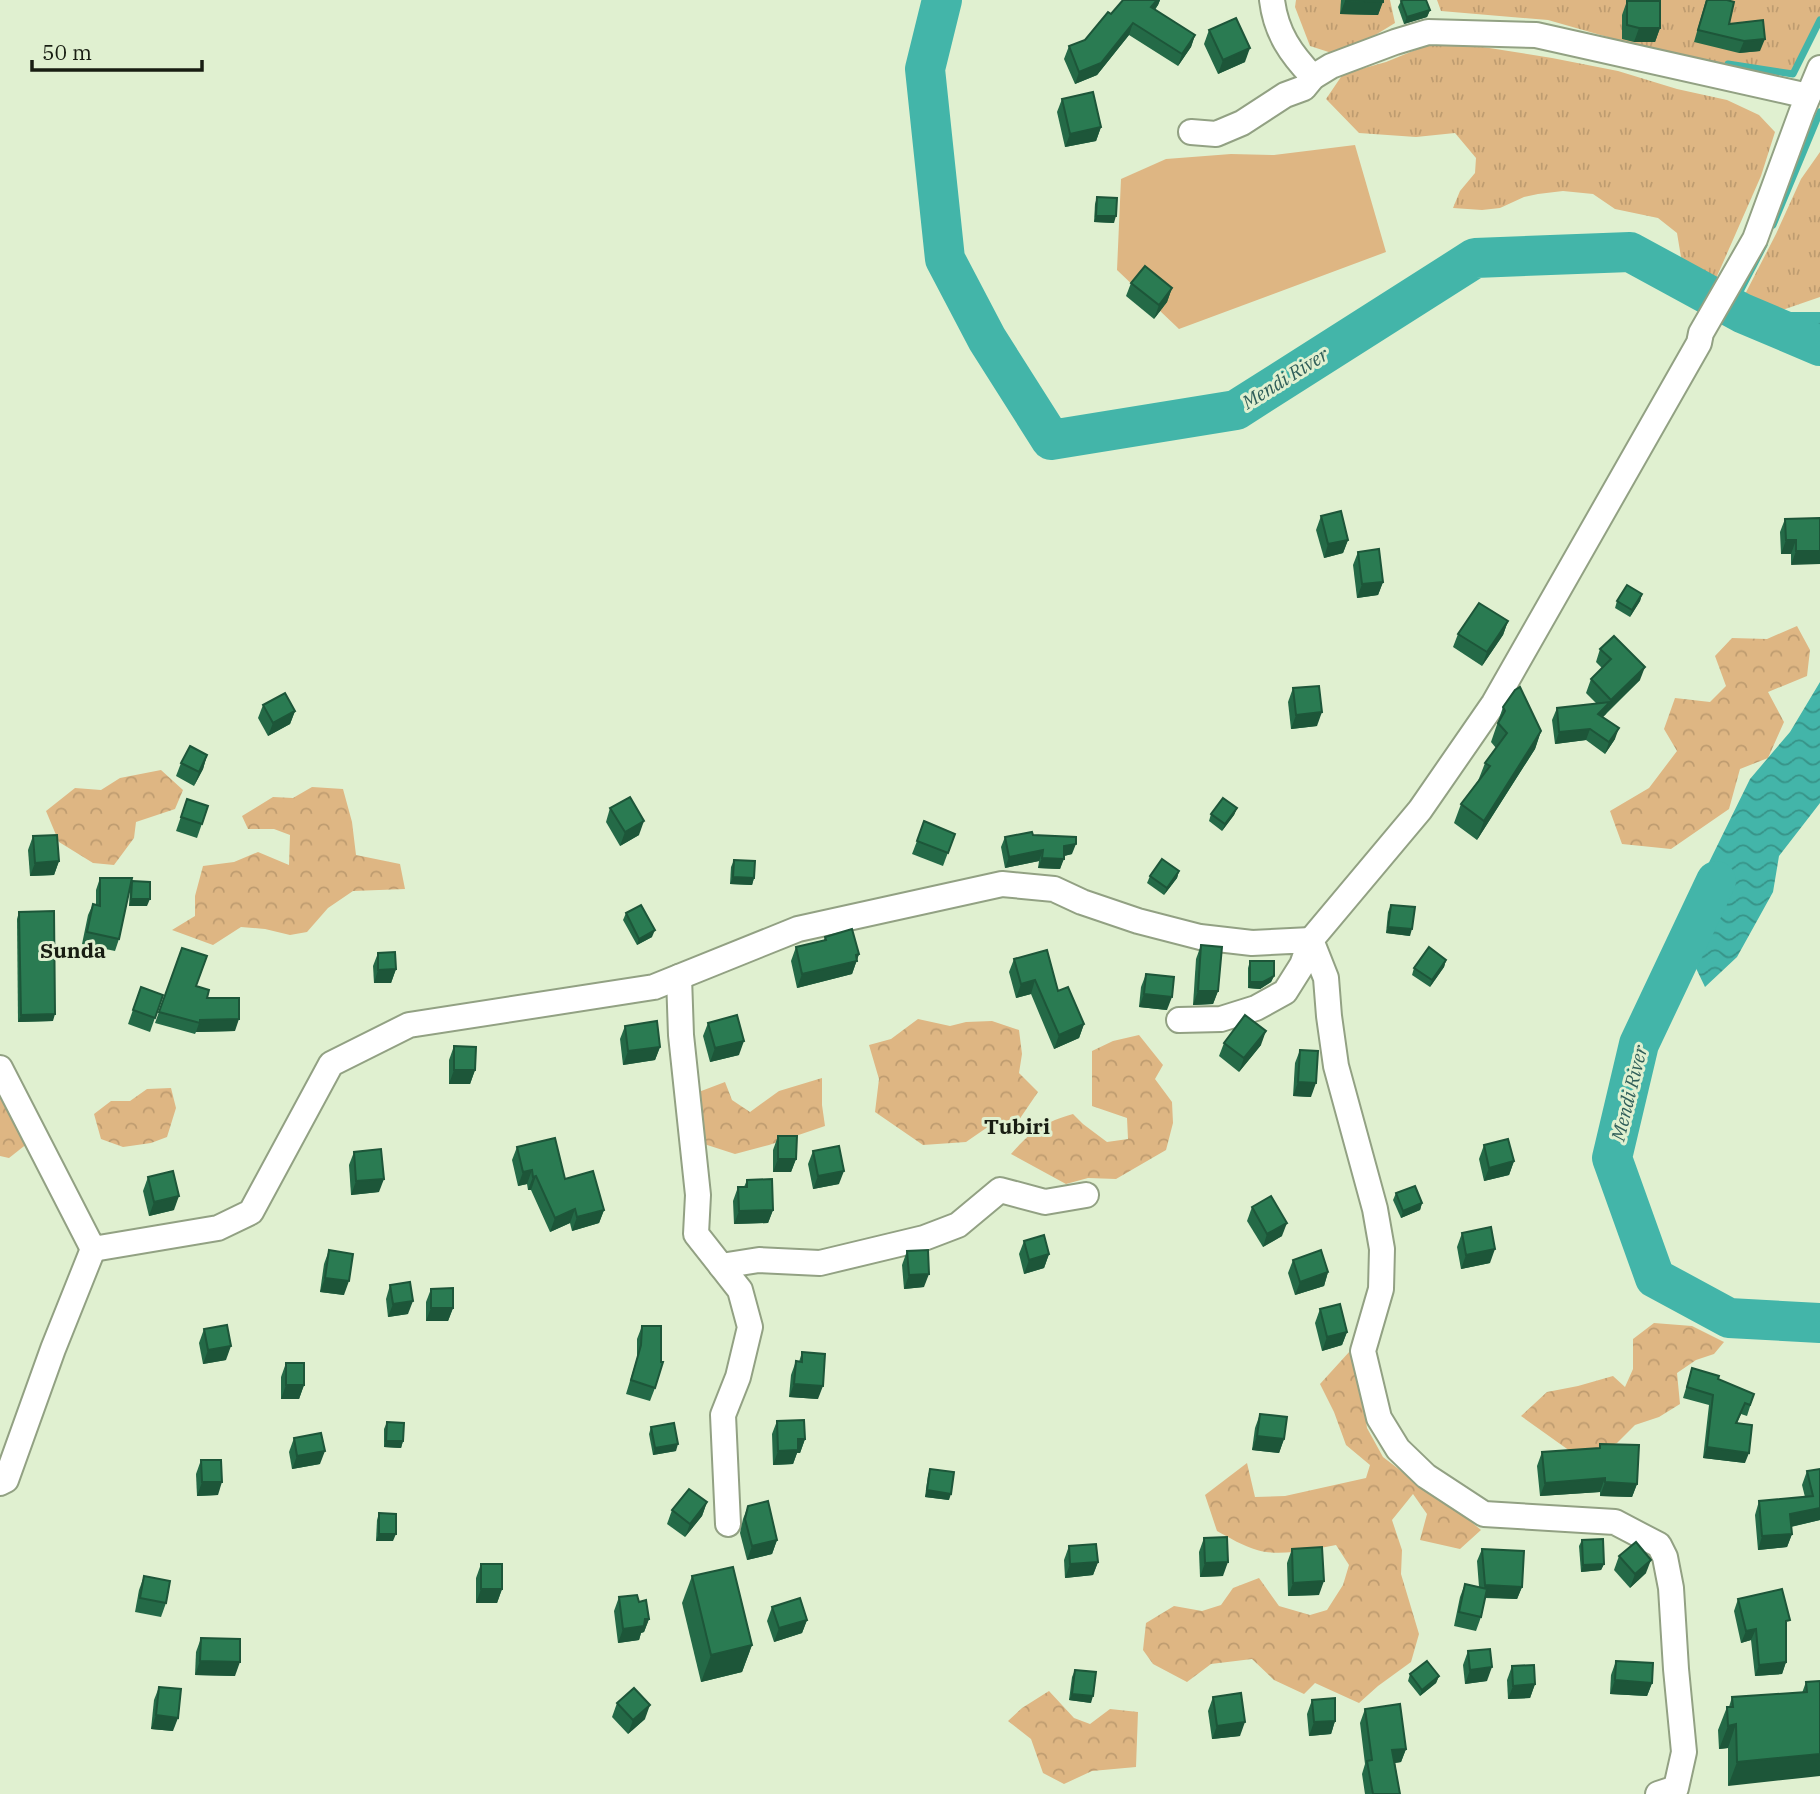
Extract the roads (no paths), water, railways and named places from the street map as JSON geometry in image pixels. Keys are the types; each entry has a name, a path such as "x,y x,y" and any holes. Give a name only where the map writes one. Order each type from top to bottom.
{"street":[{"path":"1272,0 1273,12 1284,42 1313,77"},
{"path":"1191,132 1216,134 1242,122 1285,95 1304,88 1313,77 1331,66 1395,42 1428,33 1536,36 1808,96"},
{"path":"1180,1020 1221,1019 1256,1008 1285,992 1302,965 1311,940 1420,810 1494,704 1664,407 1699,343 1701,333 1755,239 1820,68"},
{"path":"93,1248 218,1228 251,1212 331,1064 409,1025 654,987 798,929 1002,884 1055,889 1082,902 1138,921 1200,937 1252,943 1311,940"},
{"path":"1311,940 1326,978 1336,1066 1375,1209 1382,1248 1381,1289 1363,1351 1379,1418 1398,1449 1426,1476 1484,1514 1615,1522 1659,1545 1665,1557 1671,1588 1684,1752 1676,1788 1658,1794"},
{"path":"679,977 681,1035 698,1195 696,1234 740,1290 750,1327 738,1377 723,1415 728,1524"},
{"path":"0,1068 93,1248 52,1349 6,1480 0,1483"},
{"path":"722,1266 759,1260 820,1264 924,1238 958,1225 1000,1190 1045,1202 1086,1195"}],"water":[{"path":"1789,312 1820,312 1820,357 1751,335"},
{"path":"1820,682 1820,803 1779,856 1773,892 1737,957 1705,987 1694,964 1691,899 1750,779 1790,732"}],"waterway":[{"name":"Mendi River","path":"942,0 925,69 945,259 987,339 1051,440 1236,410 1475,258 1630,252 1742,313 1820,346"},
{"path":"1728,64 1793,74 1820,20"},
{"path":"1773,225 1820,112"},
{"path":"1732,307 1764,245"},
{"name":"Mendi River","path":"1716,881 1639,1044 1612,1158 1655,1278 1729,1318 1820,1323"}],"district":[{"name":"Sunda","path":"73,950"},
{"name":"Tubiri","path":"1017,1126"}]}
